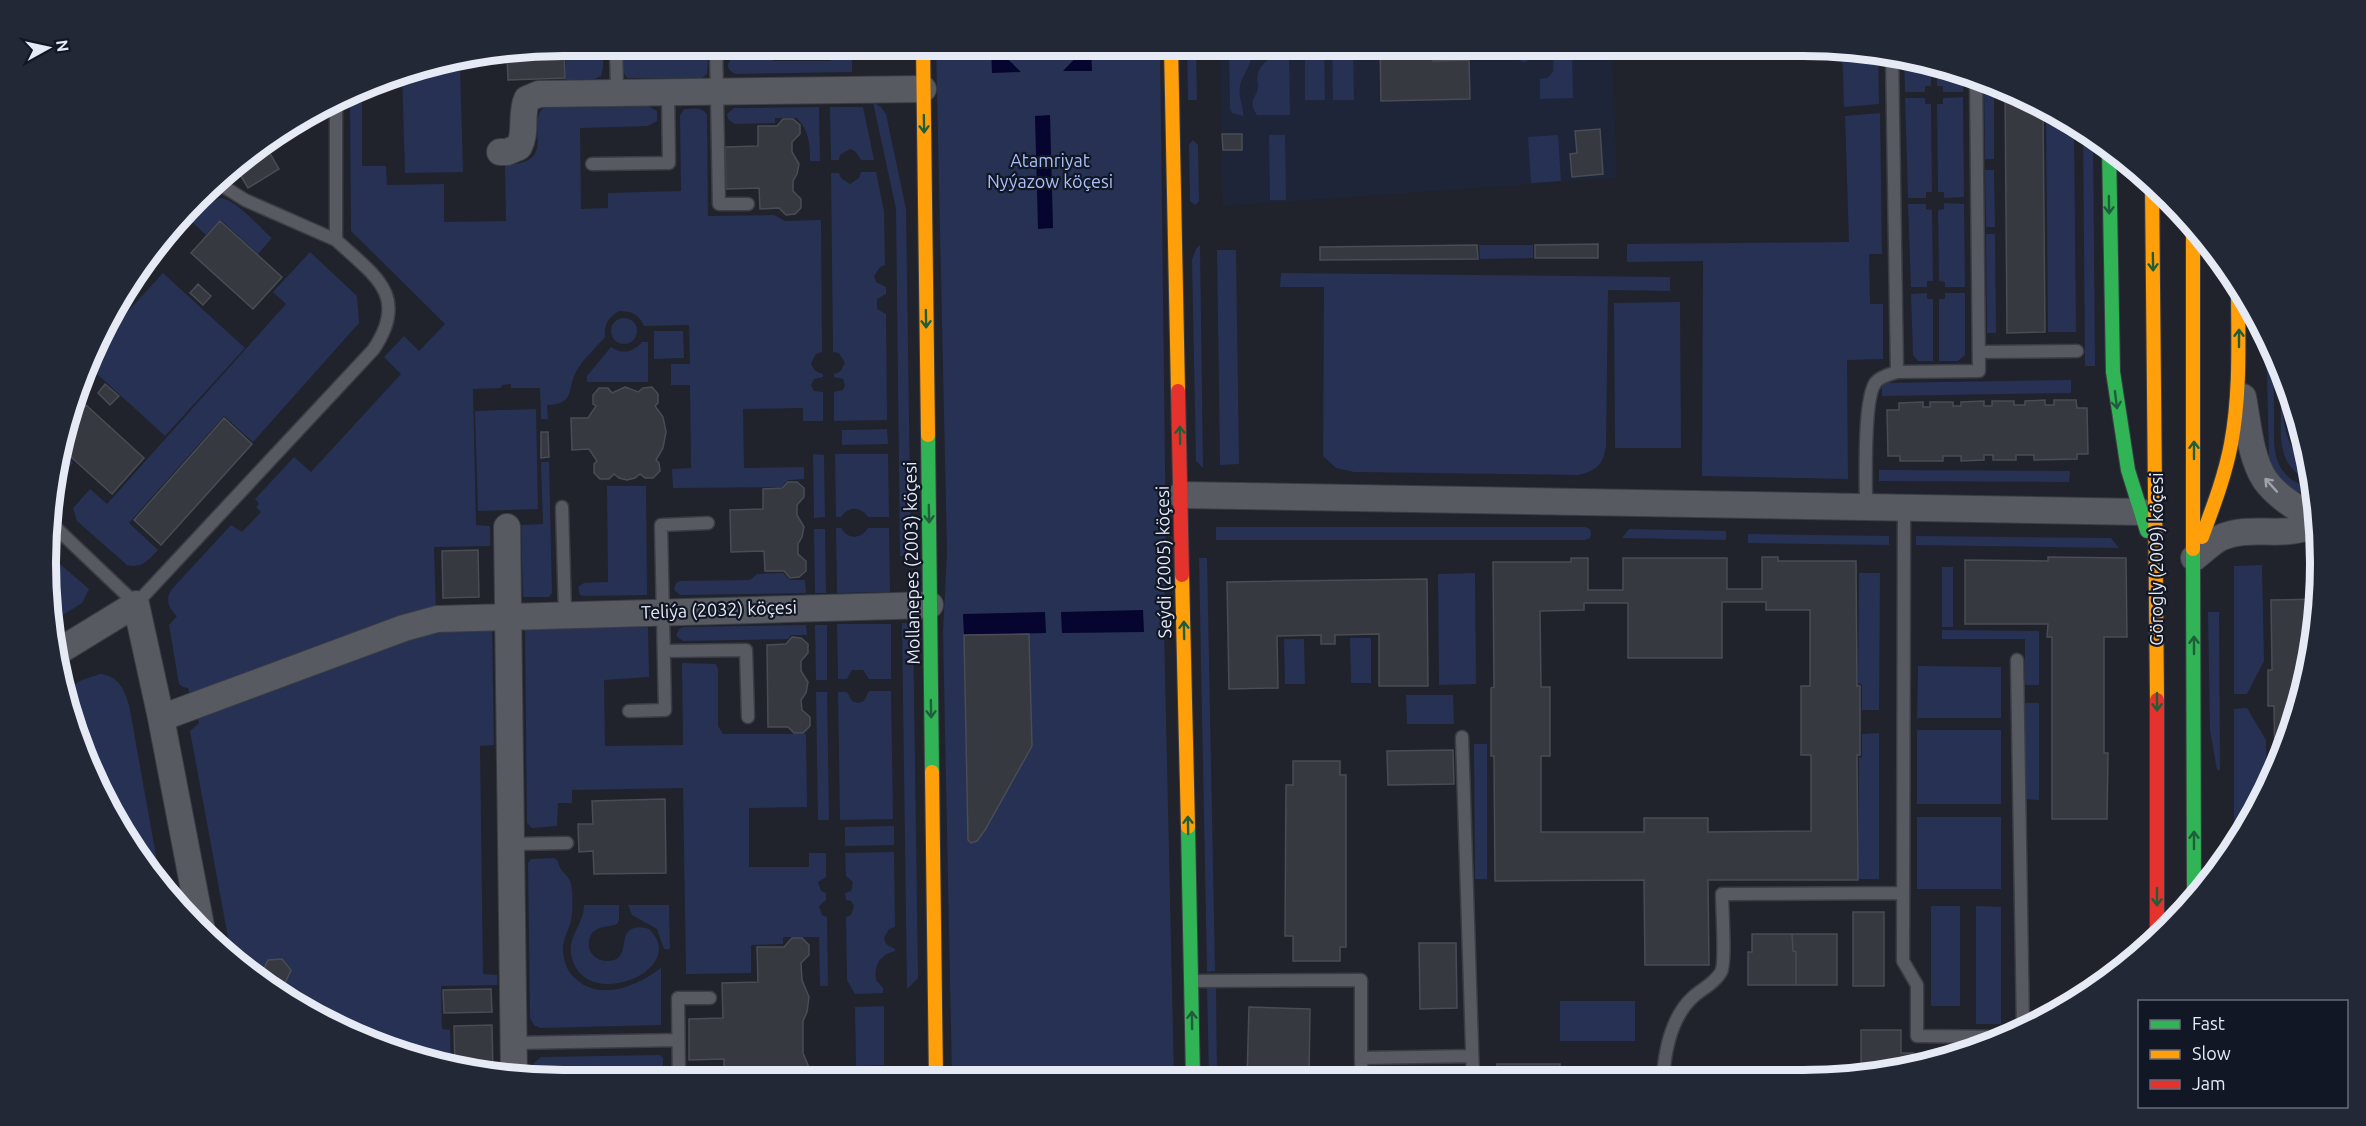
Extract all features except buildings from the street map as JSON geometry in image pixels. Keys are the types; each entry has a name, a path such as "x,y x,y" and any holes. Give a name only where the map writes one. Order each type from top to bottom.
{"main road":[{"path":"915,56 923,89"},
{"name":"Mollanepes (2003) köçesi","path":"923,56 936,1070"},
{"name":"Seýdi (2005) köçesi","path":"1171,56 1193,1070"},
{"path":"2109,158 2113,372 2128,470 2157,560"},
{"name":"Görogly (2009) köçesi","path":"2152,195 2157,560 2157,927"},
{"name":"Görogly (2009) köçesi","path":"2193,238 2194,887"},
{"path":"2194,558 2221,484 2233,432 2239,375 2238,302"}],"street":[{"path":"500,152 519,147 523,134 525,104 527,99 533,95 923,89"},
{"path":"2239,375 2259,468 2266,481 2284,499 2308,516"},
{"path":"1181,495 2140,512"},
{"path":"2194,558 2219,539 2237,533 2297,532 2309,526"},
{"path":"507,527 514,1068"},
{"path":"63,649 136,604 162,718 199,917"},
{"name":"Teliýa (2032) köçesi","path":"162,718 423,622 450,618 930,605"}],"lane":[{"path":"616,56 617,93"},
{"path":"716,56 719,204 748,204"},
{"path":"1892,64 1897,372"},
{"path":"1866,506 1867,420 1871,391 1877,380 1897,372 1979,371 1976,86"},
{"path":"592,164 669,163 668,92"},
{"path":"336,110 336,240"},
{"path":"57,529 136,604 373,350 385,333 390,314 387,296 378,278 336,240 245,200 223,186"},
{"path":"1979,352 2077,351"},
{"path":"562,507 565,615"},
{"path":"1904,507 1903,961 1917,985 1917,1036 1985,1037"},
{"path":"628,711 664,710 661,525 708,523"},
{"path":"664,651 746,650 748,717"},
{"path":"2017,660 2023,1020"},
{"path":"1462,737 1473,1070"},
{"path":"511,843 567,843"},
{"path":"1664,1070 1665,1055 1677,1018 1692,998 1714,981 1722,970 1722,894 1903,893"},
{"path":"1191,981 1361,980 1362,1070"},
{"path":"679,1070 678,998 710,998"},
{"path":"513,1043 678,1040"},
{"path":"1361,1058 1472,1056"}],"shaded area":[{"path":"991,56 1004,56 1021,72 992,73"},
{"path":"1077,56 1091,56 1092,71 1063,71"},
{"path":"1220,56 1612,56 1617,178 1223,206"},
{"path":"1050,115 1053,228 1038,229 1035,116"},
{"path":"2282,395 2299,455 2286,431"},
{"path":"1143,610 1144,632 1062,633 1061,612"},
{"path":"1045,612 1046,633 964,635 963,614"}],"green space":[{"path":"566,56 603,56 601,76 594,79 566,80"},
{"path":"623,56 708,56 707,74 702,78 627,78 624,73"},
{"path":"772,56 773,61 831,61 831,56 852,56 852,72 736,74 728,66 730,60 736,57"},
{"path":"861,56 874,56 874,60 861,60"},
{"name":"Atamriyat Nyýazow köçesi","path":"936,56 1160,56 1166,548 1164,627 1174,1070 952,1070 943,632 947,552"},
{"path":"1187,56 1196,56 1197,100 1188,100"},
{"path":"1229,56 1251,56 1240,86 1243,116 1232,113"},
{"path":"1289,56 1290,115 1257,115 1254,110 1253,101 1258,88 1258,72 1264,63 1273,57"},
{"path":"1305,56 1324,56 1325,100 1305,100"},
{"path":"1332,56 1353,56 1354,100 1333,100"},
{"path":"1437,56 1455,56 1455,58 1437,58"},
{"path":"1512,56 1536,56 1525,62"},
{"path":"1554,56 1572,56 1573,98 1540,99 1540,79 1547,78 1553,72"},
{"path":"1842,58 1878,61 1879,104 1844,107"},
{"path":"460,66 463,172 405,173 402,81"},
{"path":"1904,66 1931,72 1931,86 1925,86 1925,92 1905,92"},
{"path":"1937,74 1963,81 1963,92 1943,92 1943,86 1937,86"},
{"path":"1984,89 1994,93 1994,159 1985,159"},
{"path":"362,97 362,166 386,166 387,185 444,184 444,222 506,221 505,165 521,163 531,158 536,151 538,116 543,108 648,106 657,111 657,121 648,126 580,128 581,209 608,208 608,193 681,191 680,116 684,109 703,110 707,115 708,216 774,215 785,221 821,220 822,352 816,354 811,363 815,370 823,374 823,377 814,379 811,385 814,391 823,392 823,421 803,421 803,408 743,409 744,468 804,467 804,479 788,480 781,487 673,488 672,469 691,468 690,385 671,385 671,364 690,364 689,325 644,326 634,314 619,311 608,322 605,337 577,370 567,398 563,402 547,405 548,419 541,419 540,388 511,388 511,384 502,385 501,388 473,389 476,525 490,526 490,546 434,547 436,613 190,695 188,688 179,684 169,625 177,616 168,603 172,589 231,525 242,532 261,512 256,507 259,504 255,499 294,457 311,472 401,374 384,357 404,336 419,351 445,324 351,231 350,103"},
{"path":"1963,97 1964,197 1944,198 1944,192 1938,192 1937,104 1943,104 1943,98"},
{"path":"1905,98 1925,98 1925,104 1931,104 1932,192 1926,192 1926,198 1908,198"},
{"path":"873,102 886,114 906,209 911,556 900,556 896,209"},
{"path":"819,107 820,161 810,161 808,138 797,118 775,118 775,123 735,124 728,119 727,114 734,108"},
{"path":"830,107 863,107 874,160 861,160 855,151 850,149 840,155 839,160 831,160"},
{"path":"1880,113 1882,254 1869,254 1870,304 1883,304 1883,359 1847,360 1848,479 1702,476 1703,261 1627,262 1627,244 1849,242 1845,116"},
{"path":"2046,118 2074,134 2076,332 2048,332"},
{"path":"1269,135 1285,135 1286,200 1270,200"},
{"path":"1558,135 1561,181 1531,183 1528,137"},
{"path":"1193,140 1198,145 1199,201 1195,205 1190,201 1189,145"},
{"path":"2083,140 2093,147 2095,366 2085,366"},
{"path":"1985,170 1994,170 1995,227 1986,227"},
{"path":"861,172 876,172 884,211 885,265 880,267 874,276 876,282 886,287 886,294 877,299 877,309 886,314 887,420 834,421 834,392 843,390 845,385 843,379 834,377 834,374 840,372 845,363 839,353 833,352 831,173 839,173 841,178 850,184 859,178"},
{"path":"220,198 240,208 272,238 258,254 221,220 206,235 192,222 210,203"},
{"path":"1944,203 1964,204 1965,287 1945,287 1945,282 1939,281 1938,210 1944,209"},
{"path":"1908,204 1926,204 1926,209 1932,210 1933,281 1927,281 1927,287 1911,287"},
{"path":"1986,234 1995,234 1996,333 1987,333"},
{"path":"1200,245 1203,468 1196,461 1192,260"},
{"path":"1479,245 1533,245 1533,258 1480,259"},
{"path":"1217,250 1236,250 1239,464 1220,465"},
{"path":"310,252 357,296 359,323 253,442 224,416 129,523 158,550 141,565 127,565 77,521 73,508 90,489 107,504 286,304 273,292"},
{"path":"163,273 245,348 165,436 93,371 114,326"},
{"path":"1281,273 1670,277 1670,291 1608,290 1606,445 1601,462 1595,469 1578,475 1354,472 1336,468 1323,456 1324,287 1280,287"},
{"path":"1927,293 1927,299 1933,299 1933,361 1918,361 1913,355 1911,294"},
{"path":"1945,293 1965,293 1965,355 1958,361 1939,361 1939,299 1945,299"},
{"path":"1680,302 1681,448 1615,448 1614,303"},
{"path":"624,318 633,322 637,331 633,340 624,344 615,340 611,331 615,322"},
{"path":"654,331 683,331 684,358 654,359"},
{"path":"642,342 648,342 648,382 587,382 587,376 611,347 620,351 628,351"},
{"path":"2262,348 2272,369 2276,457 2288,477 2304,486 2306,494 2286,485 2276,474 2269,460 2267,374"},
{"path":"2071,380 2071,393 1882,396 1882,383"},
{"path":"2281,403 2288,439 2299,457 2303,477 2286,460 2281,439"},
{"path":"536,409 538,509 478,511 475,411"},
{"path":"887,429 888,444 842,445 842,430"},
{"path":"813,454 824,455 825,517 814,518"},
{"path":"835,454 888,454 889,517 868,517 858,509 851,509 841,517 836,517"},
{"path":"67,457 73,463 64,473"},
{"path":"541,462 549,462 552,593 549,597 523,597 521,525 543,524"},
{"path":"1879,470 2070,471 2069,482 1879,481"},
{"path":"607,486 646,486 647,595 580,595 578,587 584,583 608,582"},
{"path":"1216,527 1585,527 1590,529 1591,534 1590,538 1585,540 1216,540"},
{"path":"836,528 841,528 847,535 854,537 862,534 868,528 889,528 890,592 837,593"},
{"path":"814,529 825,529 826,593 815,593"},
{"path":"1629,529 1726,531 1726,540 1622,538"},
{"path":"1748,534 1889,536 1889,545 1748,543"},
{"path":"1916,536 2111,538 2119,548 1916,545"},
{"path":"1199,558 1207,558 1215,971 1207,972"},
{"path":"56,561 89,589 82,603 59,617"},
{"path":"2262,565 2264,661 2247,694 2234,694 2234,566"},
{"path":"1942,567 1953,567 1953,627 1942,627"},
{"path":"783,573 790,580 805,580 806,593 680,595 674,590 676,583 680,581 750,580 757,574"},
{"path":"1475,573 1476,684 1439,685 1438,574"},
{"path":"1859,573 1880,573 1879,710 1862,710 1862,684 1858,683"},
{"path":"2208,612 2219,612 2220,770 2217,770 2210,730"},
{"path":"902,623 913,623 918,978 907,989"},
{"path":"837,624 891,624 891,679 869,679 863,670 852,670 847,679 838,679"},
{"path":"806,625 807,635 791,635 788,639 683,641 676,636 679,629 683,627"},
{"path":"815,625 827,625 827,680 816,680"},
{"path":"492,627 494,745 480,746 483,974 497,975 497,985 441,986 442,1029 450,1030 451,1058 400,1044 309,1003 254,966 230,946 190,731 199,723 198,718 406,635"},
{"path":"648,627 649,677 604,680 605,746 683,745 682,663 716,664 718,669 718,726 723,734 806,734 807,807 749,808 749,867 809,867 809,853 826,853 826,877 818,882 821,891 826,893 826,900 819,906 822,915 827,917 828,986 820,986 819,937 783,937 783,944 751,945 751,973 686,974 683,788 572,790 572,803 558,803 557,826 532,828 527,823 525,629"},
{"path":"1942,630 2039,631 2039,685 2025,685 2025,639 1942,639"},
{"path":"1350,638 1371,638 1371,683 1351,683"},
{"path":"1284,639 1304,639 1305,684 1285,684"},
{"path":"1918,666 2001,667 2001,718 1917,718"},
{"path":"100,674 106,675 120,684 125,694 129,705 159,870 123,817 94,757 82,726 71,687"},
{"path":"869,691 891,691 893,819 840,820 838,692 847,692 852,701 858,703 864,701"},
{"path":"816,692 827,692 829,820 818,820"},
{"path":"1406,695 1453,695 1454,724 1407,724"},
{"path":"2025,703 2039,703 2039,800 2025,799"},
{"path":"2247,708 2266,740 2267,769 2235,829 2234,829 2234,709"},
{"path":"1917,730 2001,730 2001,804 1917,804"},
{"path":"1879,733 1879,879 1858,879 1859,758 1862,757 1862,734"},
{"path":"1474,744 1487,744 1487,879 1475,879"},
{"path":"1917,817 2001,817 2001,889 1917,889"},
{"path":"894,826 894,845 845,846 845,827"},
{"path":"894,852 895,927 889,929 884,938 886,944 895,951 885,955 877,965 876,980 883,988 883,993 855,994 847,980 846,917 851,915 854,906 851,901 846,900 845,893 851,891 853,882 846,876 845,853"},
{"path":"554,858 570,881 572,888 572,917 563,948 564,960 569,971 587,986 597,990 608,990 630,985 652,975 661,968 661,1025 540,1028 534,1025 530,1018 528,863 531,859"},
{"path":"584,905 619,905 617,924 595,930 590,937 590,950 600,960 614,960 619,957 627,933 632,929 639,927 649,929 658,944 657,959 647,971 632,980 614,984 596,982 581,974 572,958 571,944"},
{"path":"628,905 669,905 670,949 664,949 657,929 632,915"},
{"path":"1931,906 1960,906 1960,1006 1931,1006"},
{"path":"1976,906 2001,907 2001,1024 1976,1024"},
{"path":"1207,988 1216,988 1217,1070 1209,1070"},
{"path":"1560,1001 1635,1001 1635,1041 1560,1041"},
{"path":"884,1006 884,1065 856,1066 855,1007"},
{"path":"660,1055 663,1058 663,1070 533,1069 533,1064 541,1057"}],"traffic: fast":[{"path":"2109,158 2113,372 2128,470 2147,531"},
{"path":"928,435 932,772"},
{"path":"2193,549 2194,887"},
{"path":"1188,827 1193,1070"}],"traffic: slow":[{"path":"923,56 928,435"},
{"path":"1171,56 1178,391"},
{"path":"2152,195 2157,700"},
{"path":"2193,238 2193,549"},
{"path":"2202,537 2231,444 2238,364 2238,301"},
{"path":"1182,575 1188,827"},
{"path":"932,772 936,1070"}],"traffic: jam":[{"path":"1178,391 1182,575"},
{"path":"2157,700 2157,927"}]}
